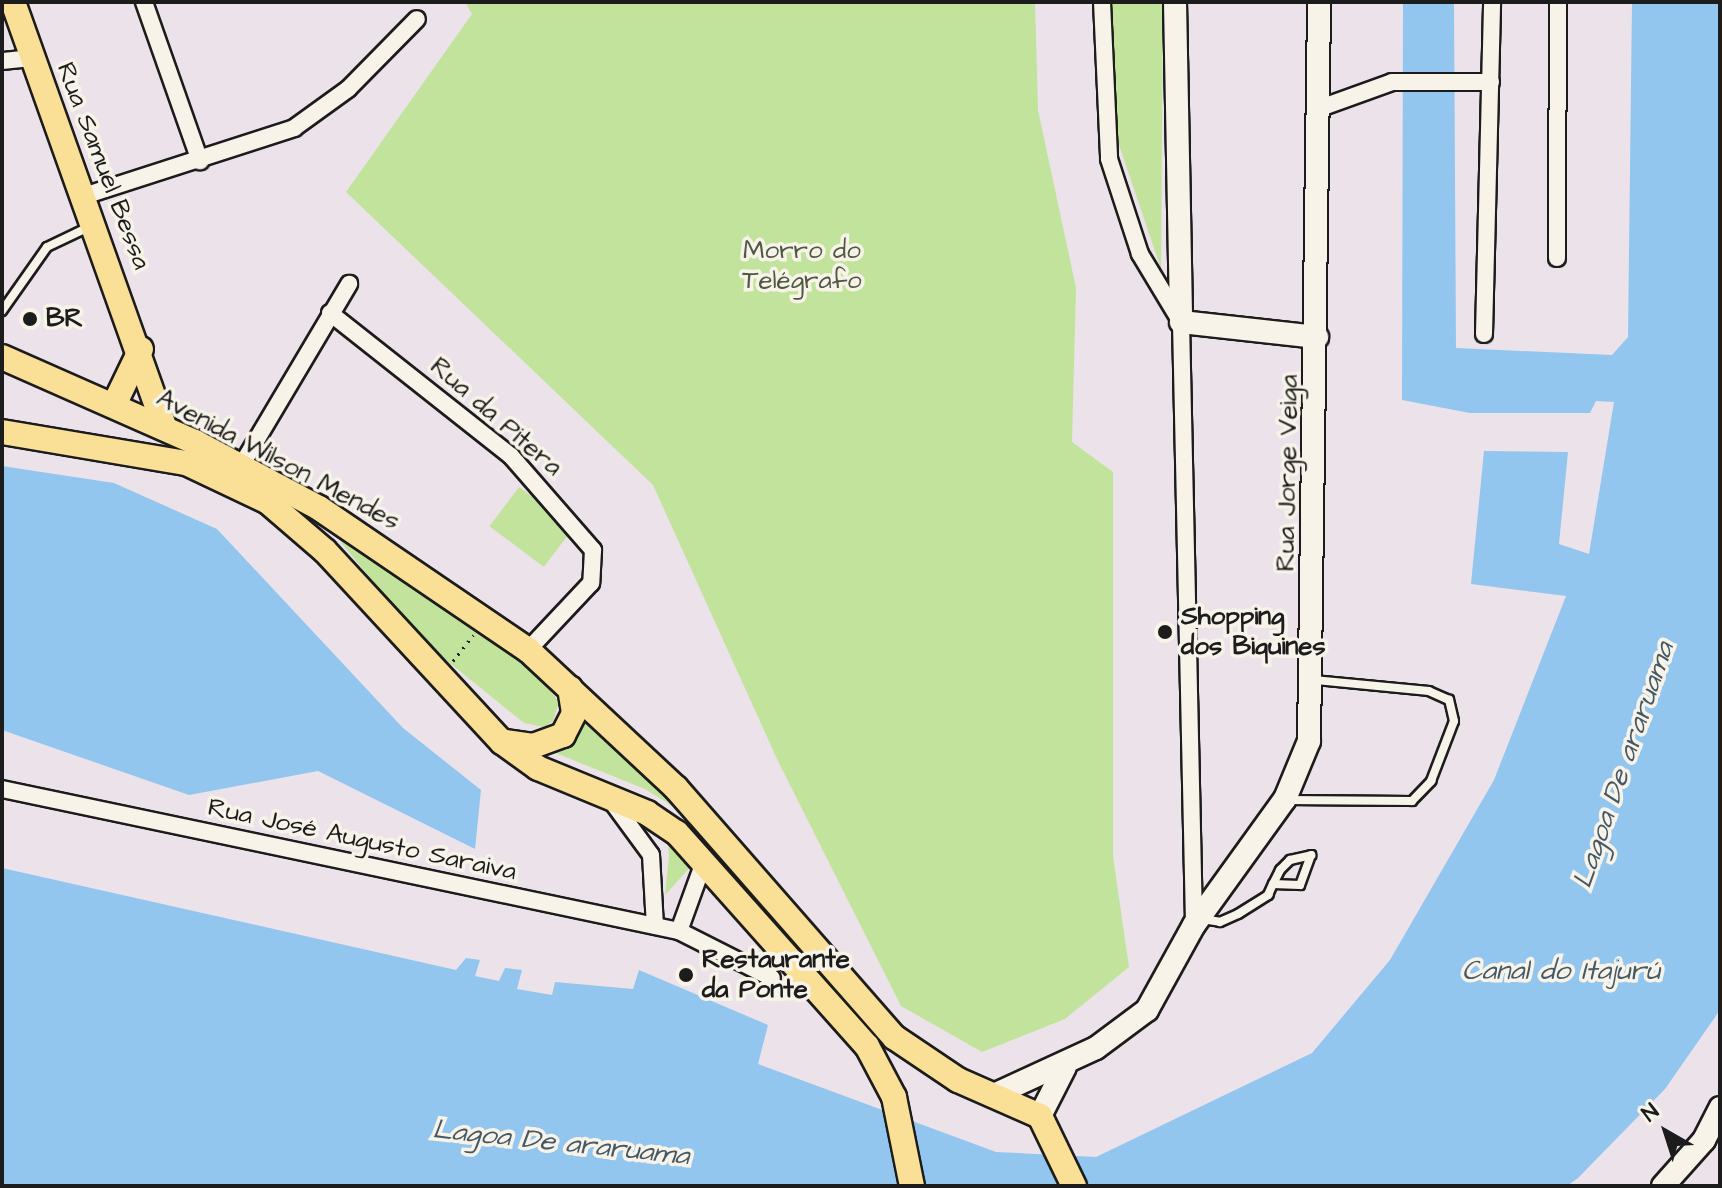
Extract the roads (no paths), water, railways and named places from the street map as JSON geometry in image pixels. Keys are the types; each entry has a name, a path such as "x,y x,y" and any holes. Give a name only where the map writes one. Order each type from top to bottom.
{"main road":[{"name":"Rua Samuel Bessa","path":"13,2 141,349 165,428"},
{"path":"1175,2 1181,322 1317,337"},
{"name":"Rua Jorge Veiga","path":"996,1094 1068,1064 1147,1010 1196,922 1285,799 1309,741 1314,680 1323,107 1319,2"},
{"path":"114,405 141,349"},
{"name":"Avenida Wilson Mendes","path":"2,357 165,428 241,466 393,553 528,650 710,824 878,1022 923,1060 1041,1117"},
{"name":"Avenida Wilson Mendes","path":"2,432 186,463 268,502 325,551 438,680 502,742 538,768 662,822 726,880 873,1058 905,1133 912,1186"},
{"path":"502,742 533,746 563,735 574,713 570,688"},
{"path":"704,862 710,824"},
{"path":"1068,1064 1041,1117 1074,1186"},
{"path":"1678,1186 1720,1108"},
{"path":"1663,1186 1704,1140"}],"street":[{"path":"144,2 200,161"},
{"path":"1102,2 1109,159 1144,264 1181,322 1196,922"},
{"path":"1484,334 1492,2"},
{"path":"1557,258 1558,2"},
{"path":"84,196 200,161 321,111 417,19"},
{"path":"2,61 33,58"},
{"path":"1323,107 1392,82 1491,82"},
{"path":"241,466 349,284"},
{"name":"Rua da Pitera","path":"330,313 511,456 593,550 591,583 528,650"},
{"name":"Rua José Augusto Saraiva","path":"2,789 679,931 772,978"},
{"path":"610,798 651,855 655,926"},
{"path":"679,931 704,862"}],"lane":[{"path":"2,311 47,247 95,224"},
{"path":"1285,799 1412,801 1431,781 1454,721 1449,700 1429,691 1314,680"},
{"path":"1196,922 1229,918 1268,895 1273,884 1290,860 1311,855 1300,885 1273,884"}],"water":[{"name":"Canal do Itajurú","path":"1403,2 1454,2 1456,348 1612,355 1628,337 1632,2 1720,2 1720,1010 1665,1089 1578,1178 1567,1186 2,1186 2,868 456,970 466,958 480,960 475,976 499,981 505,968 522,970 517,989 552,995 555,982 633,989 639,970 768,1025 758,1064 996,1152 1096,1157 1312,1053 1390,960 1494,780 1566,596 1471,584 1484,451 1568,452 1559,544 1589,554 1614,402 1596,401 1590,413 1470,413 1402,400"},
{"path":"2,466 114,483 217,529 403,728 481,790 475,849 318,771 189,795 2,730"}],"place":[{"name":"BR","path":"30,319"},
{"name":"Shopping dos Biquines","path":"1165,632"},
{"name":"Restaurante da Ponte","path":"686,975"}],"park label":[{"name":"Morro do Telégrafo","path":"802,266"}],"water label":[{"name":"Lagoa De araruama","path":"1624,765"},
{"name":"Lagoa De araruama","path":"561,1143"}]}
